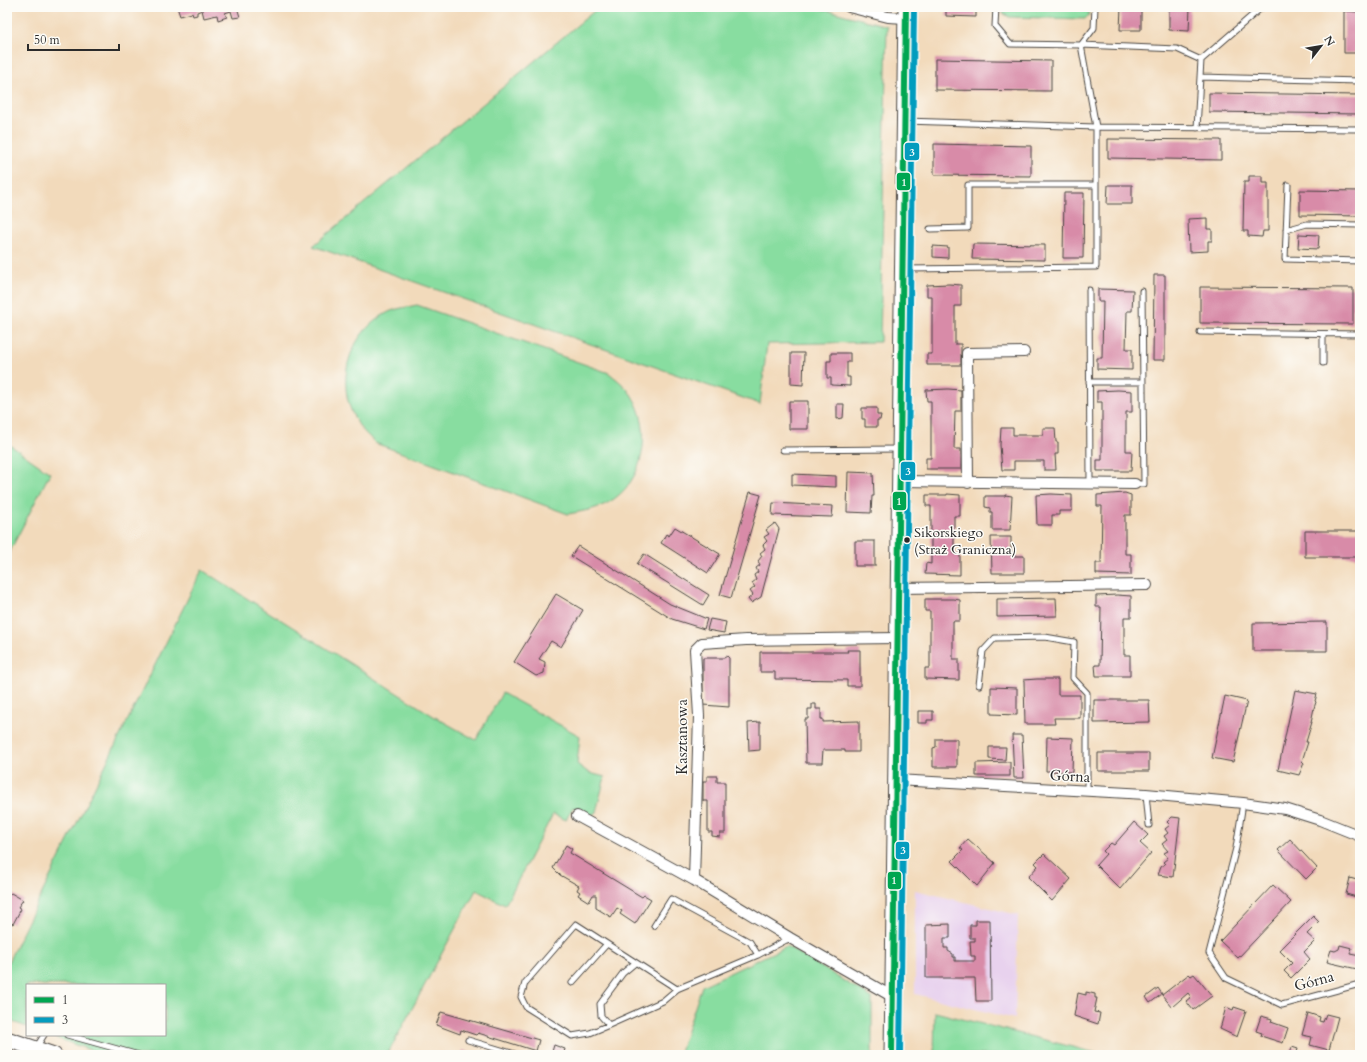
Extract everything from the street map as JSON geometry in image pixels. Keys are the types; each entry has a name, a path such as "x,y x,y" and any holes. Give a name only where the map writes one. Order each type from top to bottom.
{"main road":[{"path":"892,1055 906,13"},
{"path":"7,1039 54,1055"}],"street":[{"path":"849,7 888,17 906,13"},
{"path":"968,483 967,353 1024,352"},
{"path":"899,481 1135,484"},
{"path":"898,588 1147,585"},
{"name":"Kasztanowa","path":"694,880 699,716 695,650 702,642 897,638"},
{"name":"Górna","path":"896,780 1087,792 1146,794 1243,803 1285,809 1320,820 1360,836"},
{"path":"577,816 694,880 790,938 893,997"}],"lane":[{"path":"996,7 995,26 1010,44 1176,49 1201,60"},
{"path":"903,269 1096,267 1096,127 1081,45 1094,28 1095,7"},
{"path":"1197,128 1201,60 1262,7"},
{"path":"1200,77 1360,81"},
{"path":"905,121 1096,127 1360,129"},
{"path":"930,228 968,228 968,186 1096,185"},
{"path":"1288,185 1285,259 1360,261"},
{"path":"1286,230 1307,224 1360,225"},
{"path":"1088,290 1090,484"},
{"path":"1135,484 1144,484 1142,291"},
{"path":"1200,332 1360,334"},
{"path":"1323,334 1323,363"},
{"path":"1089,382 1142,382"},
{"path":"783,450 900,449"},
{"path":"979,685 983,651 994,638 1045,637 1074,642 1073,678 1087,693 1087,792"},
{"path":"1146,794 1149,825"},
{"name":"Górna","path":"1243,803 1236,848 1209,953 1226,978 1282,1005 1356,985 1360,986"},
{"path":"654,926 671,899 750,942 758,954"},
{"path":"677,988 606,945 576,924 525,983 521,997 526,1007 572,1036 590,1033 609,1026 663,1001 677,988 758,954 790,938"},
{"path":"572,983 606,945"},
{"path":"609,1026 601,1016 600,1004 623,973 635,963"},
{"path":"36,1049 43,1036"},
{"path":"71,1036 138,1055"},
{"path":"468,1040 518,1055"}],"shaded area":[{"path":"915,890 1018,915 1015,1019 915,994"}],"green space":[{"path":"599,7 815,7 887,26 880,342 767,344 760,404 313,246"},
{"path":"1003,7 1089,7 1089,15 1085,19 1009,17 1003,13"},
{"path":"417,305 609,373 621,383 627,389 635,402 641,416 643,431 643,447 640,462 634,476 625,489 614,499 603,505 568,514 375,443 359,425 350,407 346,391 346,375 349,359 355,344 376,320 391,311"},
{"path":"7,443 50,473 7,557"},
{"path":"202,570 435,717 476,740 502,693 580,736 577,764 589,773 605,777 596,812 587,819 573,807 566,820 553,814 505,905 476,890 387,1055 104,1055 51,1036 166,1036 166,984 26,984 26,1027 7,1020 7,964"},
{"path":"787,946 872,998 872,1055 679,1055 702,986"},
{"path":"935,1012 1104,1055 934,1055"}],"building":[{"path":"177,7 237,7 240,17 233,18 231,11 225,13 227,17 218,20 217,15 204,18 202,10 197,12 197,15 193,16 192,13 180,16"},
{"path":"946,7 976,7 976,17 946,16"},
{"path":"1121,7 1141,7 1141,30 1120,30"},
{"path":"1169,7 1190,7 1189,31 1169,30"},
{"path":"1344,11 1358,12 1358,53 1344,53"},
{"path":"935,59 1051,61 1051,91 935,90"},
{"path":"1209,93 1360,95 1360,114 1209,112"},
{"path":"1108,139 1221,140 1221,160 1108,158"},
{"path":"934,144 1031,146 1031,176 934,175"},
{"path":"1249,176 1262,176 1262,183 1268,183 1268,231 1263,231 1262,237 1248,236 1248,231 1243,231 1244,182 1249,182"},
{"path":"1108,185 1132,185 1132,204 1107,204"},
{"path":"1300,190 1360,191 1360,216 1300,215"},
{"path":"1064,193 1084,193 1083,258 1063,258"},
{"path":"1207,218 1207,229 1212,229 1212,241 1208,241 1208,251 1189,252 1188,219"},
{"path":"1299,234 1319,235 1318,249 1298,248"},
{"path":"973,244 1045,245 1045,260 972,259"},
{"path":"933,246 948,247 948,258 933,257"},
{"path":"1154,275 1165,275 1165,360 1153,360"},
{"path":"927,285 961,285 961,306 955,306 955,344 961,344 961,365 927,365 927,354 932,354 932,296 927,296"},
{"path":"1200,287 1353,288 1353,324 1200,323"},
{"path":"1098,289 1133,290 1132,311 1127,311 1126,349 1132,349 1132,370 1097,369 1097,358 1102,358 1103,301 1098,301"},
{"path":"791,353 804,353 803,385 791,384"},
{"path":"831,353 850,353 850,362 847,362 847,377 850,377 850,386 831,385 831,378 827,378 827,361 831,361"},
{"path":"926,390 961,390 961,411 955,411 954,449 961,449 961,469 926,469 926,458 931,458 931,401 927,401"},
{"path":"1097,391 1132,391 1132,412 1126,412 1126,451 1132,451 1131,471 1097,471 1097,460 1102,460 1102,402 1097,402"},
{"path":"789,401 808,401 808,429 789,429"},
{"path":"837,404 844,404 843,418 837,419"},
{"path":"862,408 877,408 877,415 881,415 880,420 877,420 877,427 865,427 865,419 862,419"},
{"path":"1001,428 1013,428 1013,435 1043,435 1043,428 1055,428 1056,442 1058,442 1058,454 1055,454 1056,470 1044,470 1044,461 1014,461 1014,470 1002,470 1000,445"},
{"path":"848,472 873,473 874,496 872,496 871,513 847,512"},
{"path":"792,474 836,476 836,487 792,485"},
{"path":"750,492 761,495 731,598 720,595"},
{"path":"1125,493 1131,495 1131,515 1125,515 1125,554 1131,554 1131,575 1096,574 1096,563 1101,563 1102,506 1097,506 1097,495"},
{"path":"926,495 960,495 960,516 954,516 954,554 960,554 960,575 925,574 926,563 931,564 931,506 926,506"},
{"path":"1036,495 1072,495 1072,511 1059,511 1059,515 1052,515 1052,525 1037,525"},
{"path":"985,496 1012,496 1010,530 992,530 992,512 990,512 990,508 985,507"},
{"path":"773,503 833,506 832,517 772,515"},
{"path":"775,523 779,529 761,597 751,603 748,599 753,595 750,591 755,587 752,583 756,580 754,575 758,572 756,568 760,565 758,561 762,556 760,553 765,549 763,545 767,541 764,537 769,534 766,530"},
{"path":"675,527 720,554 708,573 661,543 666,534 669,536"},
{"path":"1305,531 1360,531 1360,557 1305,557"},
{"path":"991,537 1011,537 1011,556 1024,556 1024,573 992,573"},
{"path":"855,541 875,541 875,566 855,566"},
{"path":"578,546 670,604 707,619 704,629 672,619 571,556"},
{"path":"644,554 709,595 703,605 637,564"},
{"path":"556,594 583,610 561,647 551,641 539,659 545,662 544,673 536,676 514,662"},
{"path":"1096,596 1131,596 1131,617 1124,617 1124,655 1130,655 1130,676 1096,676 1095,665 1100,665 1101,607 1096,607"},
{"path":"1056,598 1057,616 997,617 997,599"},
{"path":"925,599 960,600 960,621 953,621 953,659 959,659 959,680 925,679 925,668 930,668 930,611 925,611"},
{"path":"710,619 726,622 724,633 707,630"},
{"path":"1327,622 1327,651 1253,651 1253,623"},
{"path":"847,650 860,650 860,686 847,686 847,680 775,679 775,672 760,672 760,652 848,652"},
{"path":"727,656 729,658 729,707 703,705 703,658 724,658"},
{"path":"1058,679 1058,695 1080,695 1080,718 1054,718 1055,724 1025,724 1024,680"},
{"path":"991,687 1017,688 1017,715 991,714"},
{"path":"1295,690 1317,694 1312,722 1306,742 1308,742 1302,761 1304,763 1299,775 1278,770"},
{"path":"1225,696 1247,701 1233,762 1212,758"},
{"path":"1094,700 1149,700 1150,722 1094,723"},
{"path":"812,704 816,704 816,709 821,709 821,719 823,719 823,722 859,721 859,752 845,752 845,750 823,750 822,763 806,763 805,719 808,719 808,709 812,709"},
{"path":"918,711 933,711 933,720 927,720 927,723 918,723"},
{"path":"760,722 760,750 749,751 748,723"},
{"path":"1012,735 1022,735 1024,778 1014,778"},
{"path":"1047,737 1073,738 1072,772 1046,771"},
{"path":"936,739 957,739 957,767 933,767 933,748 936,747"},
{"path":"989,747 1006,747 1005,760 989,759"},
{"path":"1098,753 1149,753 1149,771 1098,771"},
{"path":"1010,762 1010,776 976,776 976,763"},
{"path":"707,776 717,776 717,782 725,782 725,833 720,833 720,837 712,836 712,832 708,832 708,801 703,801 703,781 707,781"},
{"path":"1172,817 1180,818 1173,877 1158,875 1161,867 1165,864 1163,862 1168,858 1164,853 1168,851 1162,844 1167,840 1164,836 1168,833 1165,829 1170,825 1167,822"},
{"path":"1134,822 1148,835 1140,843 1151,853 1120,889 1096,865 1106,854 1103,851 1111,843 1114,845"},
{"path":"968,839 995,863 977,886 952,861 963,850 960,848"},
{"path":"1290,839 1317,868 1306,879 1278,850"},
{"path":"566,845 572,849 570,853 642,897 644,895 651,899 635,924 620,914 622,911 617,908 611,917 596,908 596,895 593,895 589,902 578,895 580,892 577,890 579,886 560,875 553,868"},
{"path":"1044,854 1071,879 1052,901 1028,877 1038,866 1035,863"},
{"path":"1350,878 1360,881 1360,898 1346,894"},
{"path":"1273,885 1291,902 1238,958 1220,941"},
{"path":"11,893 23,900 18,907 21,909 13,924 7,921 7,894 9,895"},
{"path":"1313,916 1319,922 1307,934 1315,941 1304,952 1310,959 1291,978 1284,971 1292,963 1279,950"},
{"path":"976,920 990,920 991,1001 976,1001 975,978 926,978 926,925 950,924 950,938 944,938 944,948 948,948 948,951 953,954 953,957 955,957 955,961 975,961 975,956 971,956 970,941 975,941 975,938 970,938 970,925 976,925"},
{"path":"1340,945 1352,948 1350,954 1360,956 1357,969 1327,962 1331,950 1335,951 1339,949"},
{"path":"1189,974 1191,976 1194,974 1212,996 1193,1010 1186,1001 1191,997 1188,993 1172,1007 1162,995"},
{"path":"1158,988 1162,994 1150,1003 1146,997"},
{"path":"1086,992 1095,994 1095,998 1097,998 1094,1012 1100,1013 1098,1024 1074,1016 1078,993 1086,995"},
{"path":"1226,1007 1233,1010 1234,1007 1246,1011 1237,1037 1220,1029"},
{"path":"441,1012 539,1040 536,1051 478,1033 476,1035 461,1030 460,1034 436,1025"},
{"path":"1308,1013 1320,1017 1319,1021 1323,1022 1326,1014 1338,1017 1329,1050 1310,1045 1312,1037 1302,1035"},
{"path":"1261,1016 1272,1019 1271,1022 1288,1028 1283,1043 1261,1036 1262,1033 1256,1031"},
{"path":"554,1045 565,1049 563,1055 551,1055"},
{"path":"1292,1047 1298,1049 1296,1055 1290,1055"},
{"path":"463,1050 473,1053 480,1054 461,1055"}],"transit line":[{"name":"1","path":"892,1055 906,7"},
{"name":"3","path":"900,1055 914,7"}],"place":[{"name":"Sikorskiego (Straż Graniczna)","path":"907,540"}]}
